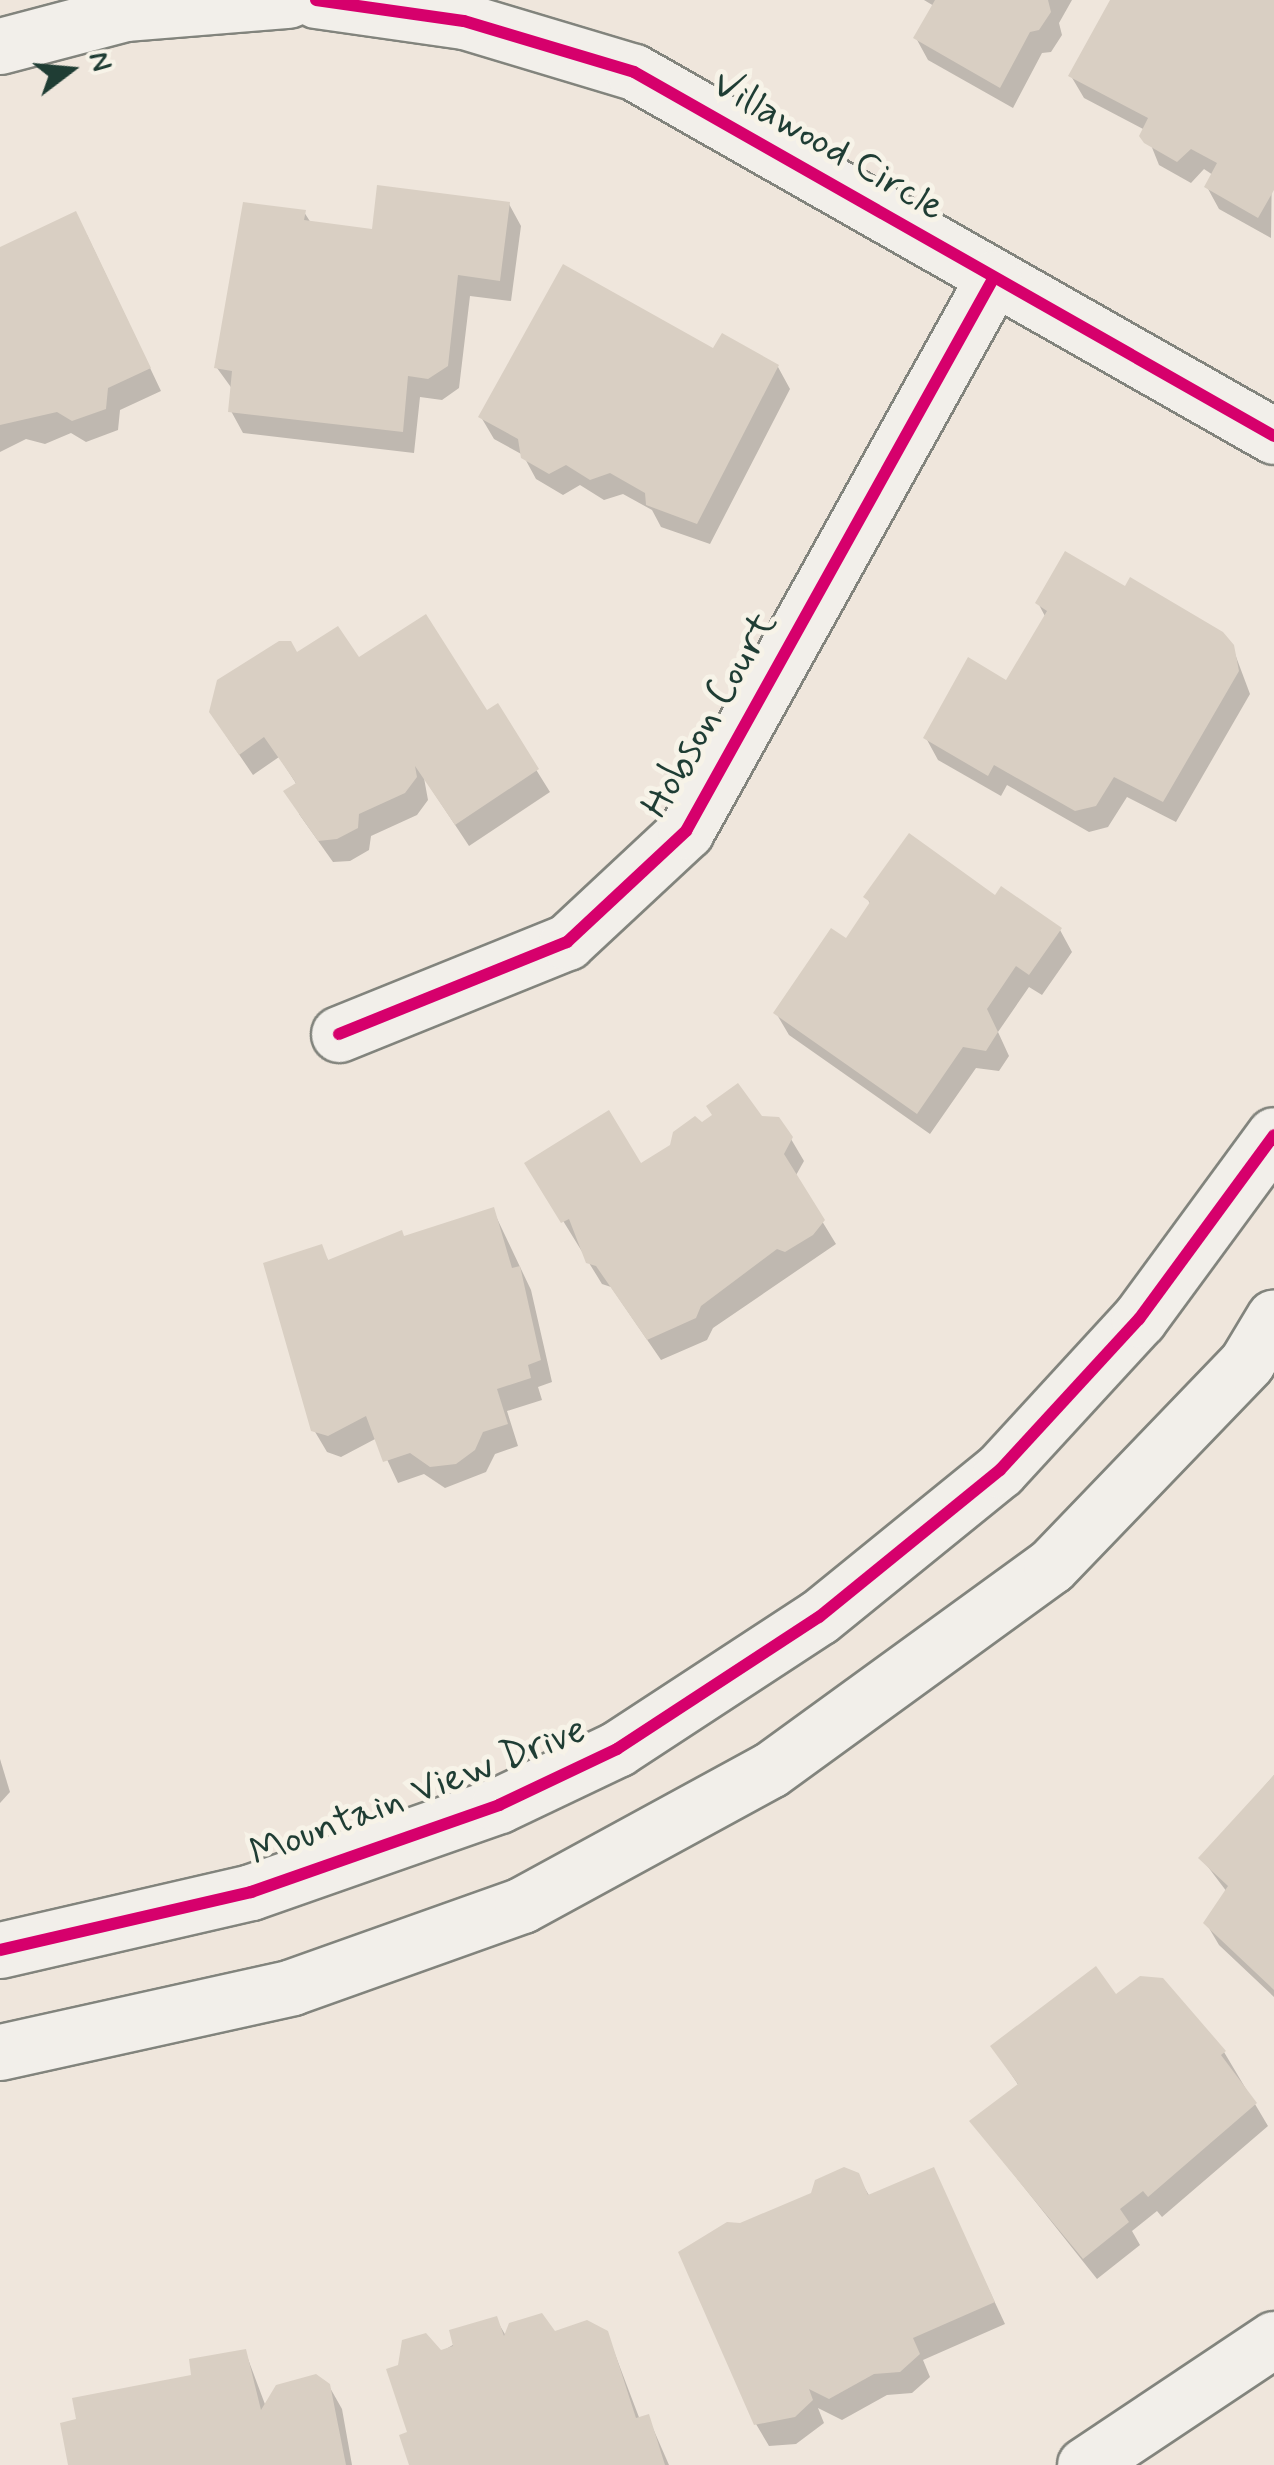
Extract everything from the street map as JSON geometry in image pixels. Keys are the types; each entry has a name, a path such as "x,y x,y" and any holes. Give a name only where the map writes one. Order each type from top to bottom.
{"street":[{"path":"0,46 125,12 288,0"},
{"name":"Villawood Circle","path":"316,0 464,20 634,72 1274,436"},
{"name":"Hobson Court","path":"339,1034 567,942 686,831 993,278"},
{"name":"Mountain View Drive","path":"0,1950 251,1892 498,1805 617,1749 819,1617 1000,1470 1140,1319 1274,1135"},
{"path":"0,2052 292,1986 522,1906 770,1770 1051,1566 1246,1362 1274,1317"},
{"path":"1084,2465 1274,2339"}],"building":[{"path":"935,0 1048,0 1051,12 1039,30 1030,32 1000,88 913,38"},
{"path":"1110,0 1274,0 1274,190 1258,218 1204,187 1217,163 1191,149 1177,162 1144,143 1139,136 1148,118 1068,76"},
{"path":"377,185 510,202 500,281 458,275 448,366 428,379 408,376 403,432 228,412 232,371 214,368 243,202 306,210 304,220 372,229"},
{"path":"76,211 151,368 108,388 106,409 72,421 57,412 0,425 0,247"},
{"path":"563,264 713,348 722,333 779,365 697,524 646,505 645,493 610,473 590,480 566,465 549,474 521,458 518,439 478,417"},
{"path":"1065,551 1125,586 1130,577 1223,632 1234,645 1239,671 1163,802 1114,777 1096,806 1075,811 994,765 988,776 923,738 968,657 1006,680 1047,611 1035,603"},
{"path":"426,614 487,710 498,703 539,769 455,825 415,766 417,777 405,793 359,814 358,828 337,839 318,841 283,791 296,783 264,737 239,755 209,712 217,680 279,641 291,641 297,652 338,626 359,657"},
{"path":"909,833 995,895 1001,886 1062,928 1029,975 1016,966 987,1009 998,1032 986,1051 963,1047 917,1114 773,1013 831,928 846,938 870,902 863,897"},
{"path":"738,1083 762,1116 779,1117 793,1137 784,1154 825,1220 813,1235 785,1252 777,1249 701,1306 696,1318 647,1340 596,1266 586,1263 569,1219 561,1223 524,1163 609,1110 641,1163 670,1145 673,1132 695,1116 702,1122 712,1115 706,1106"},
{"path":"494,1207 512,1268 520,1266 541,1360 528,1365 531,1378 497,1389 508,1424 483,1432 475,1450 456,1464 430,1467 410,1453 383,1462 366,1416 328,1436 311,1431 263,1263 322,1244 328,1260 402,1230 404,1236"},
{"path":"1274,1775 1274,1990 1203,1923 1228,1886 1198,1858"},
{"path":"1096,1966 1116,1994 1140,1976 1163,1978 1226,2051 1221,2055 1257,2103 1148,2197 1143,2191 1120,2209 1129,2222 1083,2259 969,2121 1018,2084 990,2046"},
{"path":"844,2167 859,2173 868,2195 934,2167 995,2302 913,2338 920,2354 900,2372 874,2374 829,2399 809,2389 813,2400 795,2417 754,2425 678,2252 727,2222 740,2223 811,2193 815,2180"},
{"path":"542,2313 555,2331 587,2320 608,2331 636,2418 649,2414 665,2465 409,2465 399,2435 407,2432 386,2369 398,2365 402,2340 426,2333 441,2350 453,2346 449,2330 497,2316 504,2336 509,2323"},
{"path":"246,2349 261,2410 276,2385 316,2374 330,2384 346,2465 68,2465 60,2423 76,2419 72,2398 191,2375 189,2359"}],"cycle path":[{"path":"316,0 464,21 634,72 1274,436"},
{"path":"339,1034 567,942 686,831 993,279"},
{"path":"0,1950 251,1892 499,1805 617,1749 819,1617 1000,1470 1139,1319 1274,1135"}]}
